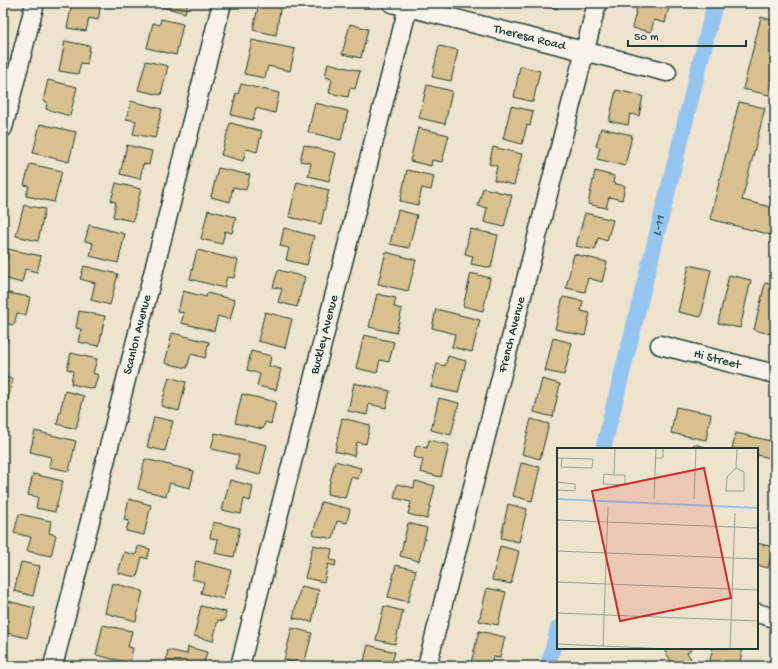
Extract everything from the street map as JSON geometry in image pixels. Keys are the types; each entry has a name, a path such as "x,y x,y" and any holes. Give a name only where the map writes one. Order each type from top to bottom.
{"street":[{"path":"3,128 35,3"},
{"name":"Scanlon Avenue","path":"53,666 222,3"},
{"name":"French Avenue","path":"427,666 597,3"},
{"name":"Theresa Road","path":"403,4 667,72"},
{"name":"Buckley Avenue","path":"240,666 403,4"},
{"name":"Hi Street","path":"660,345 775,374"},
{"path":"758,613 775,618"}],"lane":[{"path":"775,190 775,195"}],"building":[{"path":"72,3 101,3 98,20 89,18 86,31 67,28"},
{"path":"164,3 188,3 185,13 163,7"},
{"path":"259,3 281,4 276,35 253,30"},
{"path":"537,3 558,3 557,9"},
{"path":"638,3 670,3 665,23 654,20 651,32 632,28"},
{"path":"761,17 775,21 775,69 769,95 743,89"},
{"path":"161,19 183,24 176,55 147,48 153,23 160,25"},
{"path":"350,24 368,29 361,58 342,54"},
{"path":"252,40 295,49 290,71 268,66 265,78 244,74"},
{"path":"65,41 90,46 87,64 81,63 78,74 59,71"},
{"path":"439,46 458,50 451,81 432,77"},
{"path":"146,61 168,66 161,95 138,90"},
{"path":"328,63 360,71 355,89 350,88 348,97 329,93 332,79 325,77"},
{"path":"520,66 540,71 533,102 514,97"},
{"path":"48,80 77,87 70,116 46,109 47,102 43,101"},
{"path":"241,84 279,93 275,113 256,108 253,120 231,115 236,93 238,94"},
{"path":"427,85 452,91 445,124 419,118"},
{"path":"616,90 643,96 639,116 630,114 628,125 609,121"},
{"path":"131,101 162,109 155,138 133,134 136,121 126,119"},
{"path":"739,102 765,108 742,200 775,208 775,236 710,219"},
{"path":"315,103 348,111 341,140 308,132"},
{"path":"511,106 533,111 530,126 527,125 522,144 503,139"},
{"path":"230,123 262,131 257,152 246,149 243,161 221,155"},
{"path":"40,124 76,132 69,162 33,153"},
{"path":"418,128 449,135 442,162 432,160 431,166 410,161"},
{"path":"601,128 632,135 625,166 597,159 600,147 596,146"},
{"path":"127,145 152,151 149,165 143,164 140,179 120,174"},
{"path":"304,145 336,153 329,181 308,176 311,163 300,161"},
{"path":"493,147 522,154 514,185 494,180 497,166 489,164"},
{"path":"30,164 62,171 54,202 26,196 29,186 24,185"},
{"path":"218,168 250,175 246,190 233,187 230,202 211,197"},
{"path":"407,170 434,176 431,190 422,188 418,205 400,201"},
{"path":"595,171 614,176 613,183 625,186 622,200 609,197 606,208 588,204"},
{"path":"297,182 329,190 321,224 289,217"},
{"path":"116,183 141,189 133,221 113,217 116,202 111,201"},
{"path":"483,188 512,195 504,227 484,222 487,208 478,206"},
{"path":"24,205 45,209 38,241 16,236"},
{"path":"208,210 236,217 232,233 225,231 222,244 201,239"},
{"path":"398,210 417,215 409,248 390,244"},
{"path":"585,213 613,220 607,241 598,238 595,250 576,246"},
{"path":"89,225 125,234 118,263 90,256 93,243 85,241"},
{"path":"284,228 314,236 307,265 286,260 289,248 280,246"},
{"path":"470,229 498,235 491,268 471,264 473,256 465,254"},
{"path":"8,249 41,256 37,272 25,269 22,283 3,278"},
{"path":"197,250 238,260 234,278 227,277 224,288 190,279"},
{"path":"386,252 416,260 408,291 378,284"},
{"path":"574,254 607,262 602,282 588,278 585,292 566,288"},
{"path":"689,265 711,270 701,317 678,312"},
{"path":"84,266 118,274 110,305 91,300 95,283 80,279"},
{"path":"278,270 305,277 297,307 278,302 282,289 273,287"},
{"path":"471,273 490,278 483,311 463,306"},
{"path":"729,275 751,280 740,328 718,323"},
{"path":"765,283 775,285 775,335 754,330"},
{"path":"183,291 206,297 207,293 235,300 230,320 218,316 214,331 181,323 184,313 178,312"},
{"path":"3,292 30,297 26,315 17,313 14,325 3,323"},
{"path":"377,294 396,298 394,307 402,309 396,333 369,327"},
{"path":"563,297 583,301 581,311 590,313 585,336 555,329"},
{"path":"436,309 480,320 472,352 452,347 455,334 432,328"},
{"path":"79,311 105,316 99,346 78,342 81,329 76,328"},
{"path":"265,312 292,319 285,348 258,341"},
{"path":"172,333 209,342 205,358 191,354 187,368 165,363"},
{"path":"3,335 8,336 3,356"},
{"path":"364,335 394,342 389,362 380,360 377,373 356,368"},
{"path":"553,338 572,343 564,375 545,371"},
{"path":"251,351 271,356 269,366 281,369 276,390 257,386 260,374 247,370"},
{"path":"71,353 97,359 93,373 98,375 94,389 71,384 73,371 67,369"},
{"path":"448,356 466,361 458,393 431,387 437,364 445,366"},
{"path":"3,377 13,379 8,400 3,399"},
{"path":"169,377 186,382 179,411 161,406"},
{"path":"542,379 560,384 553,417 534,412"},
{"path":"354,383 390,391 386,408 369,404 367,415 348,411"},
{"path":"65,391 84,396 76,429 57,424"},
{"path":"242,394 276,402 271,424 265,422 263,429 235,423"},
{"path":"439,398 459,403 451,435 431,430"},
{"path":"676,407 711,414 706,440 671,433"},
{"path":"154,417 173,421 165,451 147,447"},
{"path":"342,418 370,425 366,444 357,442 354,456 335,451"},
{"path":"531,419 549,424 540,459 522,454"},
{"path":"35,431 76,441 69,471 49,467 51,457 30,452"},
{"path":"215,433 267,445 260,475 236,469 239,455 211,449"},
{"path":"736,433 775,442 775,459 758,455 758,448 732,448"},
{"path":"429,440 449,445 441,477 420,472 423,460 413,457 417,445 427,448"},
{"path":"694,444 705,447 705,448 693,448"},
{"path":"145,459 194,471 190,488 170,483 166,496 138,489"},
{"path":"335,461 361,468 358,479 351,477 345,498 327,494"},
{"path":"521,463 540,467 532,501 513,496"},
{"path":"33,474 63,481 55,512 36,508 38,497 28,495"},
{"path":"230,480 253,486 250,501 244,499 241,514 222,510"},
{"path":"415,481 435,486 427,519 408,514 411,502 394,498 397,484 414,488"},
{"path":"129,499 151,505 144,535 126,531 129,521 124,520"},
{"path":"321,502 350,509 347,523 337,521 333,539 313,535"},
{"path":"508,504 527,509 519,542 501,538"},
{"path":"19,514 51,521 49,533 56,535 51,556 27,551 31,537 14,533"},
{"path":"213,522 240,528 234,557 215,553 218,539 210,538"},
{"path":"408,523 427,528 419,561 400,556"},
{"path":"758,543 773,547 768,568 758,565"},
{"path":"313,545 332,549 330,560 336,561 335,566 328,564 324,582 305,578"},
{"path":"138,546 150,549 147,559 142,557 137,577 118,573 124,552 136,555"},
{"path":"500,546 519,551 511,584 492,580"},
{"path":"196,561 231,570 223,599 201,593 204,582 192,579"},
{"path":"21,562 40,566 33,596 14,591"},
{"path":"396,565 416,570 408,602 388,597"},
{"path":"112,583 143,591 136,621 105,613"},
{"path":"301,586 319,590 312,622 293,618"},
{"path":"487,588 506,592 498,625 479,621"},
{"path":"4,600 35,608 27,638 3,632"},
{"path":"201,606 226,612 224,621 218,620 213,641 194,636"},
{"path":"384,606 403,611 395,644 376,640"},
{"path":"103,625 132,631 128,647 133,648 130,663 96,655"},
{"path":"292,628 312,633 304,665 284,660"},
{"path":"479,631 505,637 500,658 493,657 491,666 471,663"},
{"path":"368,645 395,652 391,666 363,665"},
{"path":"188,647 207,652 203,666 183,666 183,664 166,660 168,650 187,654"},
{"path":"664,649 692,649 687,653 696,666 674,666"},
{"path":"713,649 743,649 739,666 719,666 709,664"}],"waterway":[{"name":"L-11","path":"603,448 715,3"},
{"name":"L-11","path":"548,666 557,632"}]}
